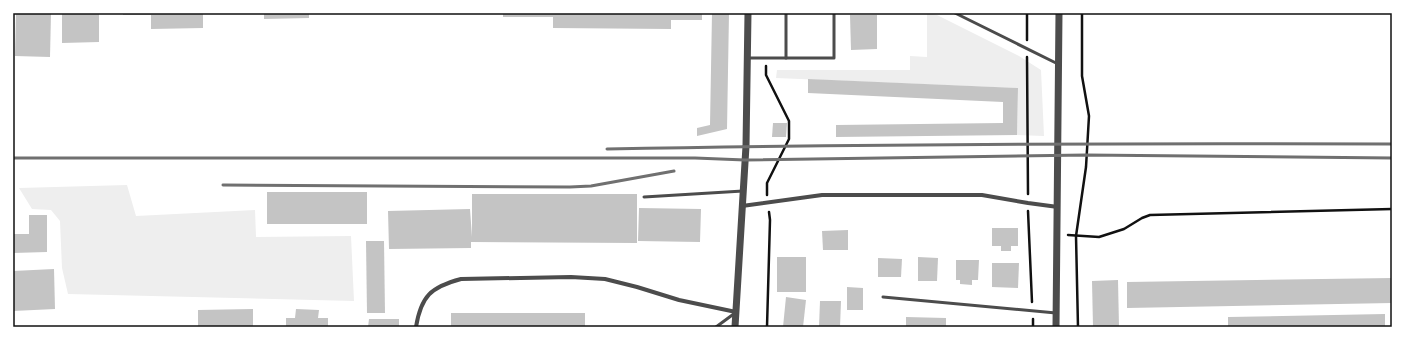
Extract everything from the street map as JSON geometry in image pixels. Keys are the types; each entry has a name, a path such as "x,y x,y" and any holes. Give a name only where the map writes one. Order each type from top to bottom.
{"street":[{"path":"735,327 746,146 748,13"},
{"path":"1056,327 1059,13"},
{"path":"742,206 822,195 982,195 1058,207"},
{"path":"416,327 418,314 424,299 433,289 445,283 461,279 571,277 605,279 679,300 736,312"}],"lane":[{"path":"786,13 786,58"},
{"path":"747,58 834,58 834,13"},
{"path":"954,13 1058,64"},
{"path":"644,197 743,191"},
{"path":"883,297 1056,314"},
{"path":"716,327 736,312"}],"path":[{"path":"1027,13 1028,203 1033,327"},
{"path":"1078,327 1076,236 1086,167 1089,116 1082,76 1082,13"},
{"path":"766,58 766,75 789,121 789,139 767,183 767,202 770,220 766,327"},
{"path":"1057,235 1099,237 1124,229 1150,215 1392,209"}],"shaded area":[{"path":"927,13 937,15 1019,56 1041,70 1044,136 1017,135 1018,88 776,78 777,70 910,70 910,56 927,57"},
{"path":"127,185 136,216 255,210 256,237 351,236 354,301 68,294 62,268 60,221 51,210 32,209 19,188"}],"building":[{"path":"16,13 51,13 50,57 15,56"},
{"path":"123,13 203,13 203,28 151,29 151,15 123,15"},
{"path":"264,13 309,13 309,18 264,19"},
{"path":"503,13 702,13 702,20 671,20 671,29 553,28 553,17 503,17"},
{"path":"712,13 729,13 727,129 697,136 697,128 710,125"},
{"path":"62,14 99,14 99,42 62,43"},
{"path":"850,15 877,15 877,49 851,50"},
{"path":"808,79 1018,88 1017,135 836,137 836,125 1003,123 1003,102 808,93"},
{"path":"773,123 787,123 786,137 772,137"},
{"path":"267,192 367,192 367,224 267,224"},
{"path":"472,194 637,194 637,243 471,242 471,248 389,249 388,211 470,209 472,237"},
{"path":"639,208 701,209 700,242 638,241"},
{"path":"29,215 47,215 47,252 13,253 13,234 29,234"},
{"path":"992,228 1018,228 1018,246 1011,246 1011,251 1001,251 1001,246 992,246"},
{"path":"848,230 848,250 823,250 822,231"},
{"path":"366,241 384,241 385,313 367,313"},
{"path":"777,257 806,257 806,292 777,292"},
{"path":"918,257 938,258 937,281 918,281"},
{"path":"878,258 902,259 901,277 878,277"},
{"path":"956,260 979,260 978,280 972,280 972,285 960,284 960,280 956,280"},
{"path":"992,263 1019,263 1018,288 992,287"},
{"path":"54,269 55,309 13,311 13,271"},
{"path":"1392,278 1392,303 1127,308 1127,282"},
{"path":"1118,280 1119,327 1093,327 1092,281"},
{"path":"847,287 863,288 863,310 847,310"},
{"path":"786,297 806,300 803,327 783,327"},
{"path":"820,301 841,301 840,327 819,327"},
{"path":"253,309 253,326 198,327 198,310"},
{"path":"296,309 319,310 318,318 328,318 328,327 286,327 286,318 295,318"},
{"path":"451,313 585,313 585,327 451,327"},
{"path":"1385,314 1385,327 1228,327 1228,317"},
{"path":"906,317 946,318 946,327 906,327"},
{"path":"369,319 399,319 399,327 368,327"}],"railway":[{"path":"607,149 1000,144 1392,144"},
{"path":"13,158 695,158 745,160 1086,155 1392,158"},
{"path":"223,185 570,187 591,186 674,171"}]}
